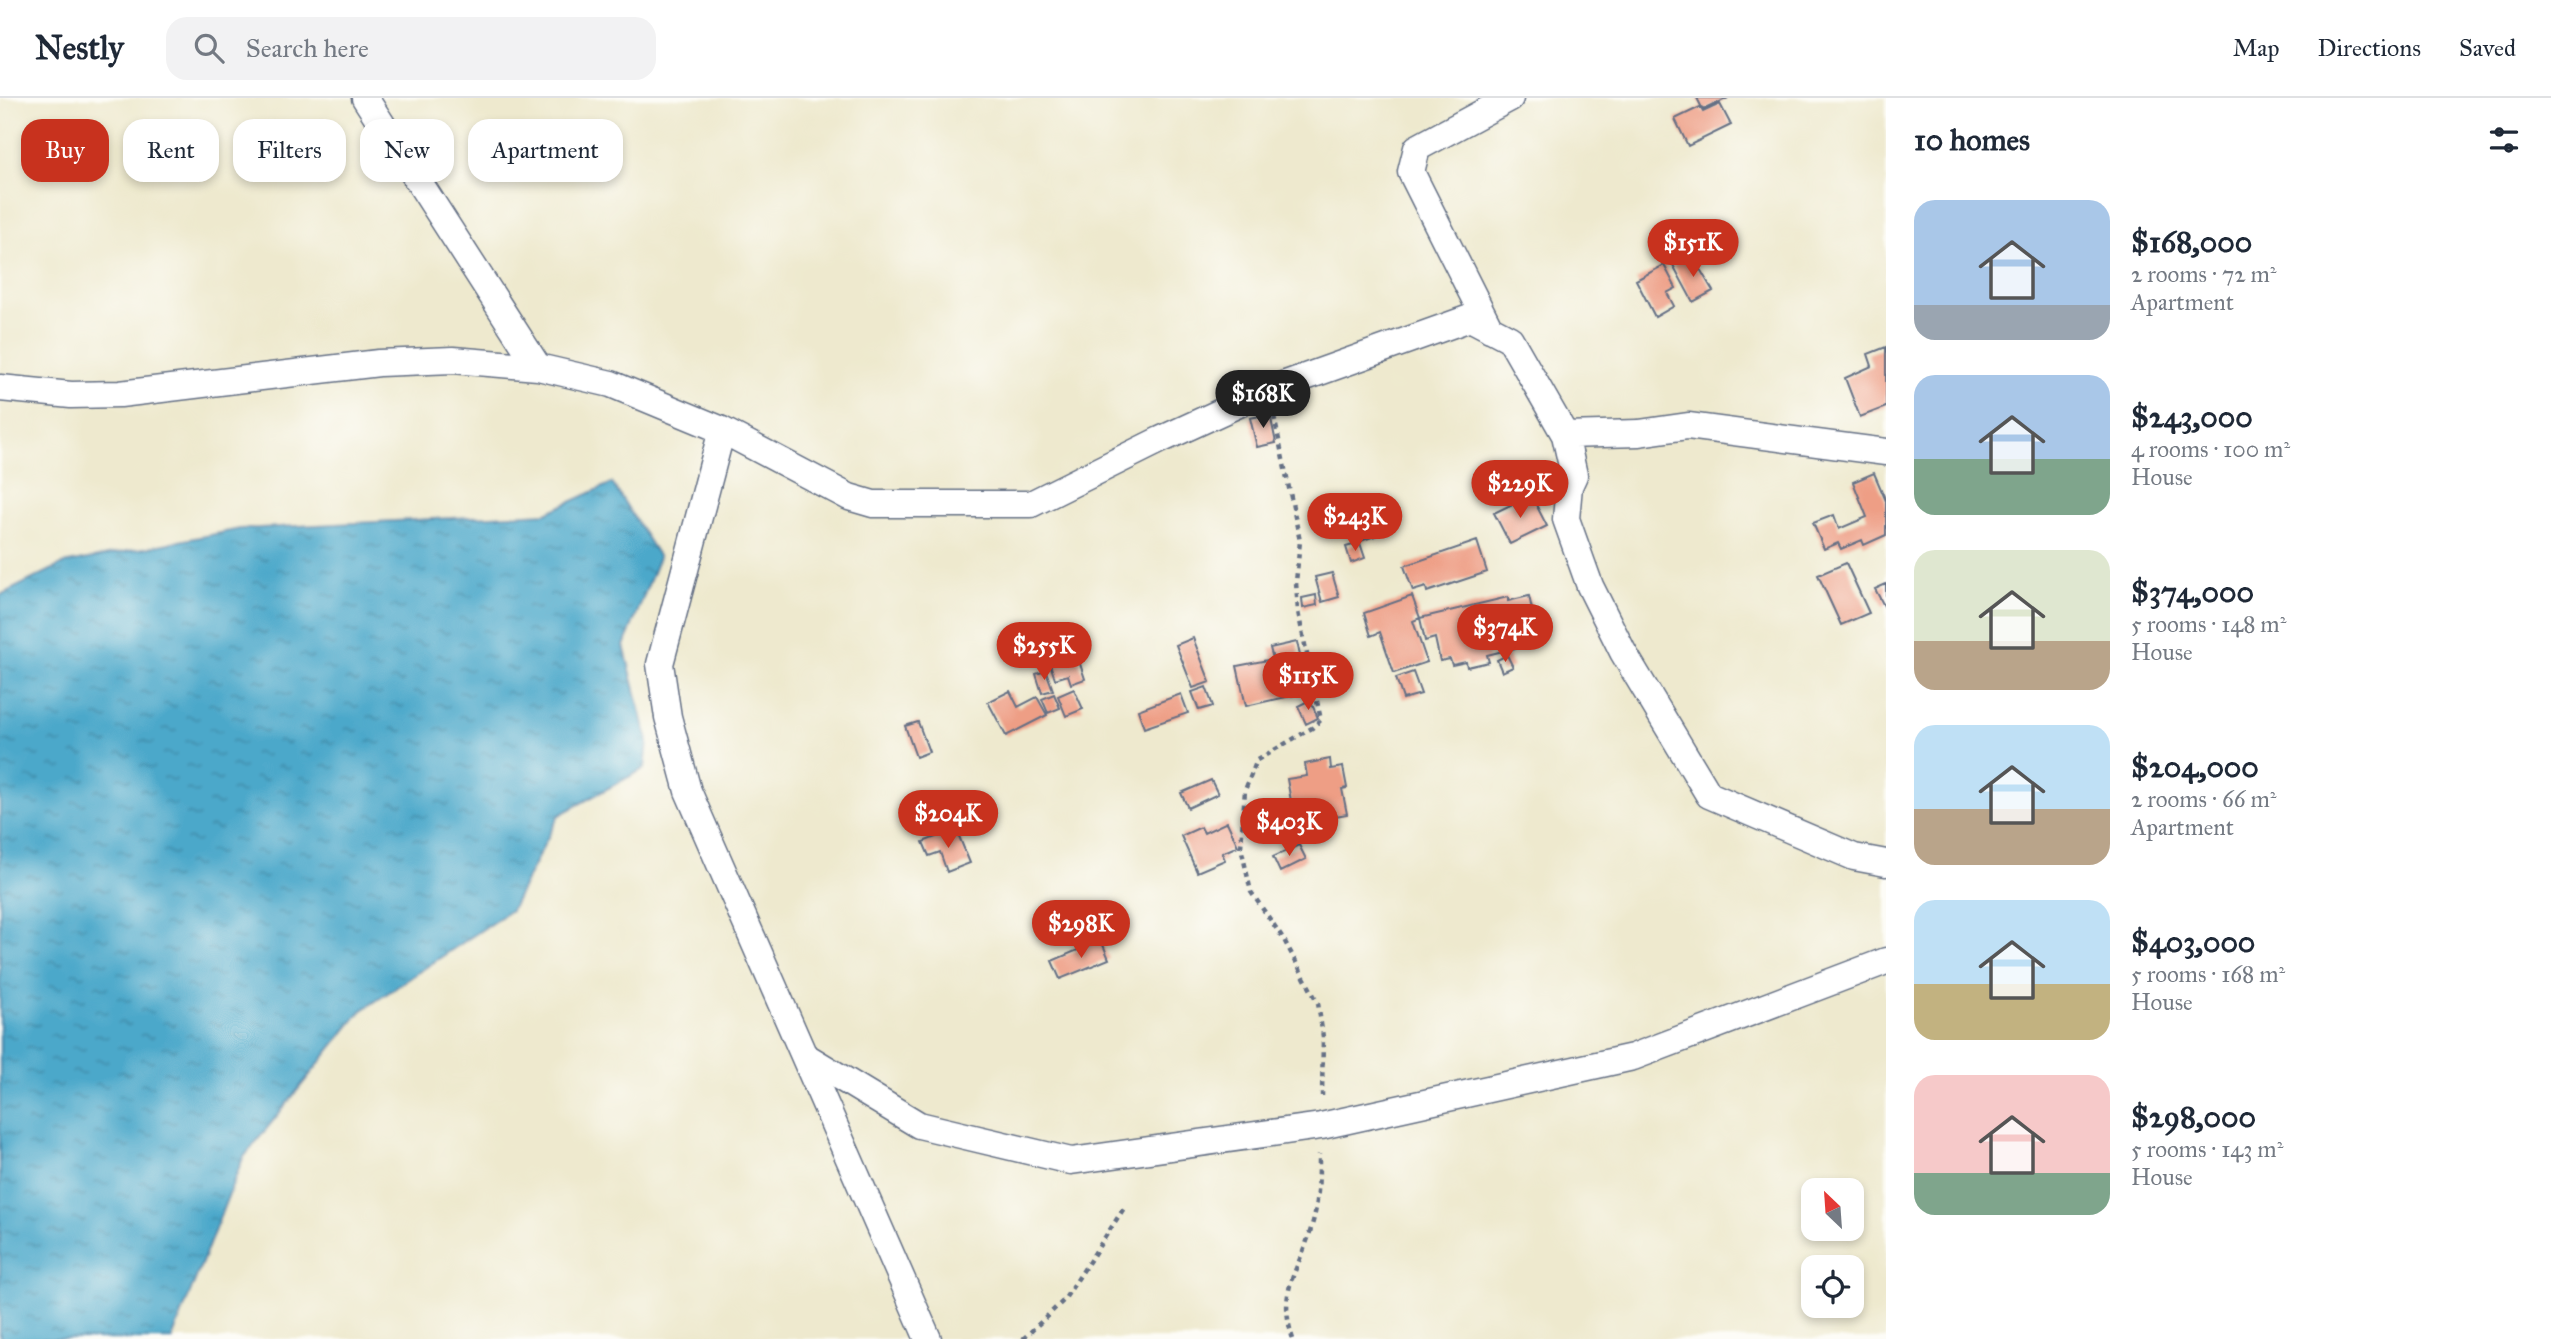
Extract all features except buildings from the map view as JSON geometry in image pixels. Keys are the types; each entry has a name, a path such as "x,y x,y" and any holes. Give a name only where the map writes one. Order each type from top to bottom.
{"street":[{"path":"365,98 538,367"},
{"path":"1490,328 1411,172 1417,148 1510,98"},
{"path":"0,388 71,395 120,394 379,363 453,360 538,367 611,384 722,430 849,497 873,504 1031,504 1269,390 1469,318 1510,339 1565,435 1574,475 1569,486 1566,519 1590,586 1623,652 1709,795 1854,857 1886,863"},
{"path":"1565,435 1639,433 1689,426 1886,452"},
{"path":"722,430 660,664 668,717 688,791 928,1339"},
{"path":"805,1056 919,1125 1071,1161 1321,1126 1633,1056 1886,961"}],"path":[{"path":"1269,390 1300,541 1296,582 1298,612 1321,720 1312,729 1257,760 1245,790 1241,847 1251,892 1283,938 1318,1003 1322,1037 1321,1126 1314,1221 1288,1286 1286,1303 1287,1322 1293,1339"},
{"path":"1023,1339 1064,1300 1126,1205"}],"water":[{"path":"612,483 659,557 624,646 648,741 645,768 559,815 511,910 361,1011 243,1158 172,1339 0,1339 0,595 63,564 240,529 546,513"}]}
